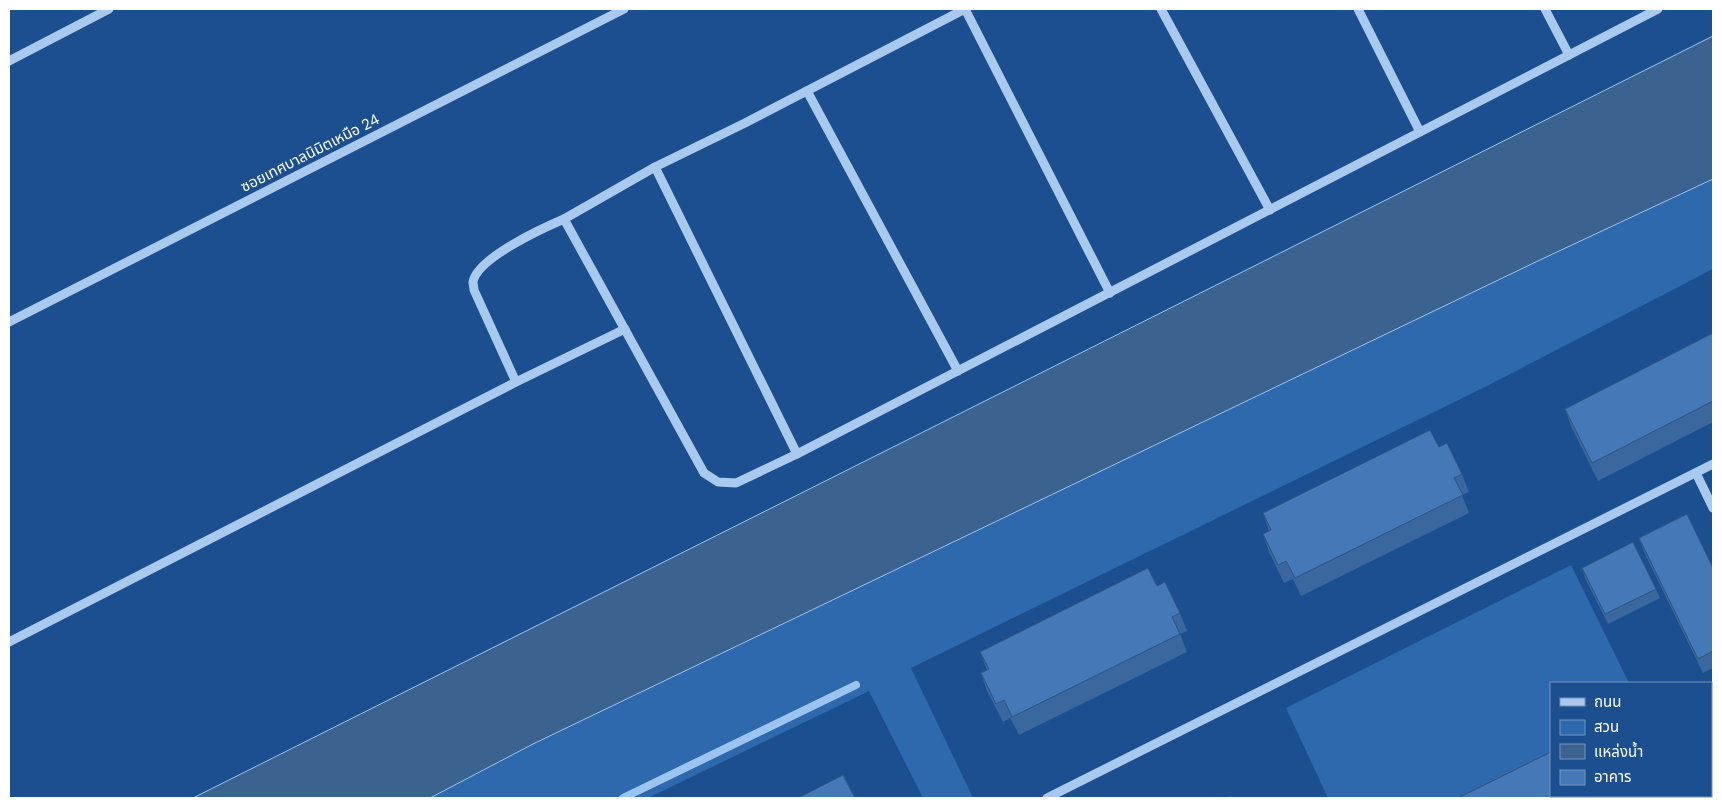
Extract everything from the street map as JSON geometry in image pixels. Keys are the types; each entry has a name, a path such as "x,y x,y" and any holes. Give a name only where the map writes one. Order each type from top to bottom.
{"street":[{"path":"9,61 109,9"},
{"name":"ซอยเทศบาลนิมิตเหนือ 24","path":"9,322 624,9"},
{"path":"516,382 474,290 473,282 484,265 510,246 564,219 655,167 965,9 1110,292"},
{"path":"1161,9 1270,210"},
{"path":"1358,9 1420,132"},
{"path":"1545,9 1569,55"},
{"path":"564,219 704,473 718,482 736,483 797,454 1658,9"},
{"path":"807,91 958,371"},
{"path":"655,167 797,454"},
{"path":"9,642 516,382 625,329"},
{"path":"1047,798 1713,464"},
{"path":"1696,473 1713,508"}],"green space":[{"path":"1713,179 1713,269 1483,388 911,668 973,798 923,798 869,691 648,798 430,798 533,744 1542,259"},
{"path":"1571,565 1629,682 1550,682 1550,770 1492,798 1328,798 1286,708"}],"water":[{"path":"1713,36 1713,179 1542,259 533,744 430,798 193,798"}],"building":[{"path":"1713,333 1713,401 1592,463 1565,409"},
{"path":"1430,430 1439,447 1447,443 1462,474 1454,478 1463,495 1295,578 1286,561 1278,565 1263,534 1271,530 1263,513"},
{"path":"1687,514 1713,568 1713,651 1698,659 1639,538"},
{"path":"1633,542 1656,589 1605,614 1582,568"},
{"path":"1148,568 1157,586 1165,582 1180,613 1172,617 1180,634 1012,717 1004,700 996,704 981,673 989,669 980,652"},
{"path":"1550,752 1550,797 1602,798 1458,798"},
{"path":"843,775 855,798 798,798"}],"waterway":[{"path":"623,798 856,685"}]}
